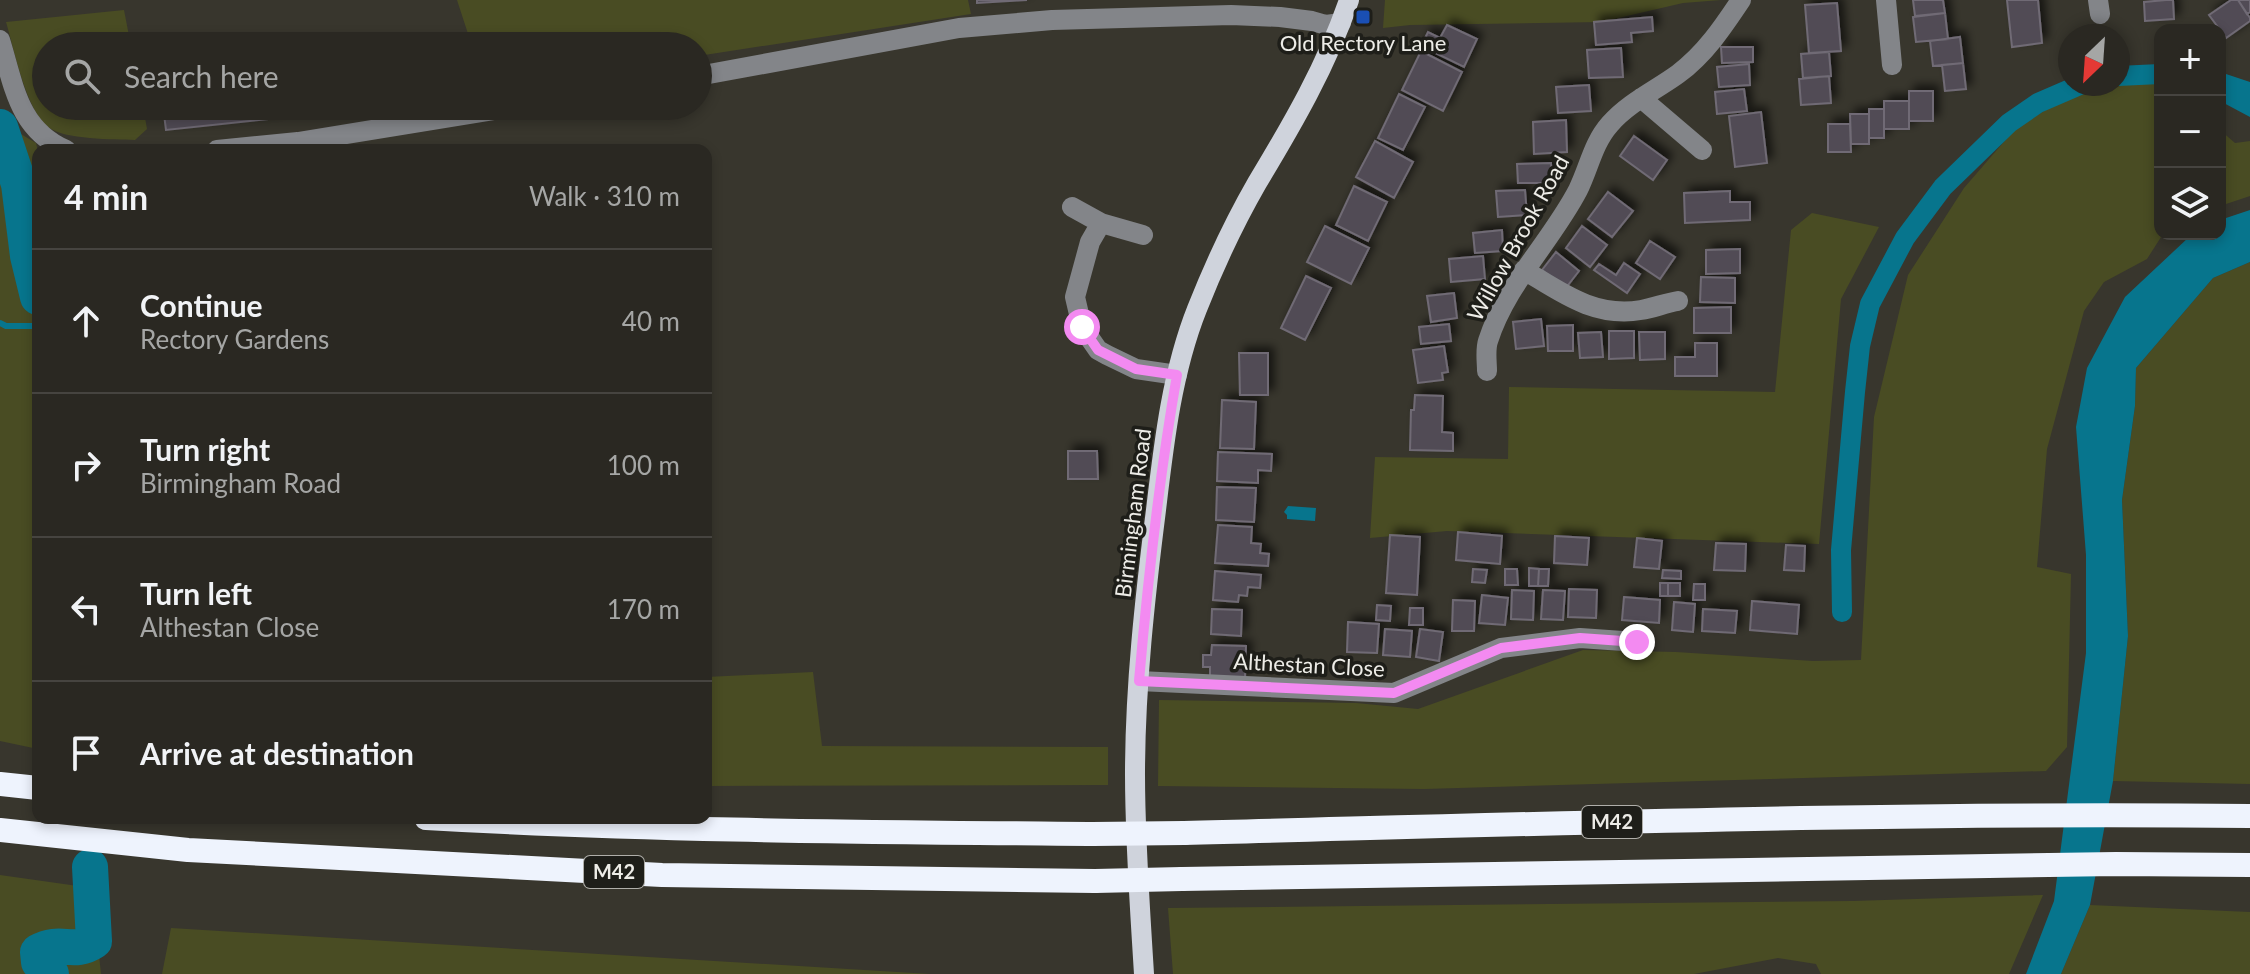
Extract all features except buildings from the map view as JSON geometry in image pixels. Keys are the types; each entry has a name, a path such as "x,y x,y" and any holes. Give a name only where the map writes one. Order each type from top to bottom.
{"highway":[{"path":"0,784 32,788"},
{"name":"M42","path":"523,824 790,832 1093,834 2041,815 2250,816"},
{"name":"M42","path":"0,830 188,850 662,875 1095,881 2116,864 2250,865"}],"main road":[{"name":"Birmingham Road","path":"1144,974 1135,774 1139,681 1150,554 1177,375 1196,312 1220,254 1293,124 1349,0"}],"street":[{"name":"Willow Brook Road","path":"1487,371 1487,344 1502,309 1524,270 1562,218 1580,187 1594,149 1606,129 1612,121 1708,48 1741,0"},
{"path":"1886,0 1892,65"},
{"path":"712,73 959,28 1022,22 1231,15 1280,17 1326,25 1341,23"},
{"path":"0,40 21,109 37,132 53,144"},
{"path":"1641,98 1702,150"},
{"path":"273,144 436,120"},
{"path":"1072,207 1101,223 1143,235"},
{"path":"1101,223 1090,242 1075,297 1082,327 1098,350 1136,369 1177,375"},
{"path":"1524,270 1580,304 1612,312 1641,310 1678,301"},
{"name":"Althestan Close","path":"1139,681 1394,693 1501,648 1611,631 1637,642"}],"green space":[{"path":"457,0 968,0 971,14 712,54 712,32 467,32"},
{"path":"1385,0 1721,0 1683,3 1601,22 1383,28"},
{"path":"124,10 128,32 32,32 32,105 6,22"},
{"path":"2130,82 2154,84 2154,240 2159,240 2147,259 2104,282 2084,311 2047,449 2037,567 2071,574 2067,747 2046,771 1424,789 1158,786 1159,700 1356,703 1418,709 1583,650 1676,652 1813,661 1861,660 1874,417 1908,275 1964,188 2015,129 2060,101 2078,96 2130,96"},
{"path":"41,120 145,120 147,129 135,140 77,137 48,127"},
{"path":"9,127 36,143 32,144 32,748 0,741 0,163"},
{"path":"2226,135 2235,143 2250,141 2250,196 2226,204"},
{"path":"1812,213 1879,227 1841,299 1819,544 1447,531 1370,538 1375,457 1508,459 1509,387 1775,392 1791,230"},
{"path":"2250,262 2250,784 2113,781 2128,636 2122,500 2135,406 2136,368 2213,278"},
{"path":"813,672 822,746 1108,747 1108,785 712,786 712,677"},
{"path":"0,875 92,888 101,974 0,974"},
{"path":"2043,895 2009,974 1821,974 1816,964 1778,958 1694,974 1173,974 1168,908 1853,901"},
{"path":"2090,905 2250,912 2250,974 2061,974"},
{"path":"171,928 930,974 162,974"}],"water":[{"path":"2226,74 2250,82 2250,117 2226,104"},
{"path":"2250,210 2250,262 2213,278 2136,368 2135,406 2122,500 2128,636 2113,781 2090,905 2061,974 2026,974 2054,901 2086,653 2086,555 2076,427 2087,368 2125,297 2186,240 2226,240 2226,218"},
{"path":"1288,506 1316,508 1315,521 1287,519 1284,512"}],"waterway":[{"path":"2130,75 2154,74"},
{"path":"1842,612 1841,550 1855,392 1860,346 1870,304 1905,238 1943,187 2009,123 2038,103 2058,94"},
{"path":"0,127 19,184 32,272"},
{"path":"0,323 6,326 32,326"},
{"path":"51,974 39,962 38,952 54,947 80,947 94,941 90,867"}],"place":[{"name":"Old Rectory Lane","path":"1363,17"}],"route":[{"path":"1082,327 1098,350 1136,369 1177,375 1150,554 1139,681 1394,693 1501,648 1580,638 1637,642"}]}
